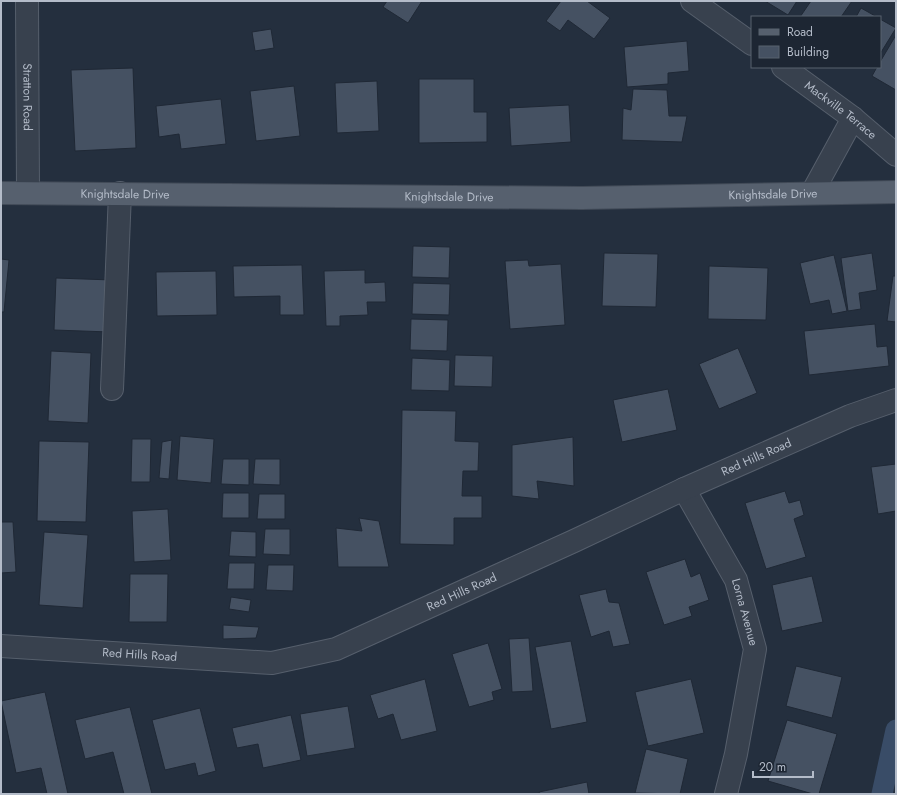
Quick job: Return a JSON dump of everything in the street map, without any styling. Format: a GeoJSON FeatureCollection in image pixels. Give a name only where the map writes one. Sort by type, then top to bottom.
{"type":"FeatureCollection","features":[{"type":"Feature","properties":{"kind":"main road","name":"Knightsdale Drive"},"geometry":{"type":"LineString","coordinates":[[1,193],[28,192],[582,198],[896,192]]}},
{"type":"Feature","properties":{"kind":"street","name":"Stratton Road"},"geometry":{"type":"LineString","coordinates":[[27,1],[28,192]]}},
{"type":"Feature","properties":{"kind":"street"},"geometry":{"type":"LineString","coordinates":[[692,1],[751,43]]}},
{"type":"Feature","properties":{"kind":"street","name":"Mackville Terrace"},"geometry":{"type":"LineString","coordinates":[[784,68],[853,118],[896,155]]}},
{"type":"Feature","properties":{"kind":"street"},"geometry":{"type":"LineString","coordinates":[[812,193],[853,118]]}},
{"type":"Feature","properties":{"kind":"street"},"geometry":{"type":"LineString","coordinates":[[112,389],[120,193]]}},
{"type":"Feature","properties":{"kind":"street","name":"Red Hills Road"},"geometry":{"type":"LineString","coordinates":[[1,646],[272,663],[336,649],[574,541],[684,489],[850,416],[896,400]]}},
{"type":"Feature","properties":{"kind":"street","name":"Lorna Avenue"},"geometry":{"type":"LineString","coordinates":[[684,489],[736,580],[755,649],[736,754],[726,794]]}},
{"type":"Feature","properties":{"kind":"building"},"geometry":{"type":"Polygon","coordinates":[[[387,1],[422,1],[408,23],[383,7],[387,1]]]}},
{"type":"Feature","properties":{"kind":"building"},"geometry":{"type":"Polygon","coordinates":[[[561,1],[587,1],[610,18],[594,39],[568,20],[560,31],[546,21],[561,1]]]}},
{"type":"Feature","properties":{"kind":"building"},"geometry":{"type":"Polygon","coordinates":[[[765,1],[797,1],[788,15],[765,1]]]}},
{"type":"Feature","properties":{"kind":"building"},"geometry":{"type":"Polygon","coordinates":[[[811,1],[852,1],[842,16],[801,16],[811,1]]]}},
{"type":"Feature","properties":{"kind":"building"},"geometry":{"type":"Polygon","coordinates":[[[861,8],[875,16],[857,16],[861,8]]]}},
{"type":"Feature","properties":{"kind":"building"},"geometry":{"type":"Polygon","coordinates":[[[881,20],[896,28],[881,52],[881,20]]]}},
{"type":"Feature","properties":{"kind":"building"},"geometry":{"type":"Polygon","coordinates":[[[271,29],[274,48],[255,51],[252,32],[271,29]]]}},
{"type":"Feature","properties":{"kind":"building"},"geometry":{"type":"Polygon","coordinates":[[[896,35],[896,90],[872,76],[876,68],[881,68],[881,60],[896,35]]]}},
{"type":"Feature","properties":{"kind":"building"},"geometry":{"type":"Polygon","coordinates":[[[687,41],[689,71],[668,73],[668,84],[627,87],[624,47],[687,41]]]}},
{"type":"Feature","properties":{"kind":"building"},"geometry":{"type":"Polygon","coordinates":[[[133,68],[136,148],[75,151],[71,70],[133,68]]]}},
{"type":"Feature","properties":{"kind":"building"},"geometry":{"type":"Polygon","coordinates":[[[419,79],[474,79],[474,112],[487,112],[487,142],[419,143],[419,79]]]}},
{"type":"Feature","properties":{"kind":"building"},"geometry":{"type":"Polygon","coordinates":[[[377,81],[379,131],[337,133],[335,83],[377,81]]]}},
{"type":"Feature","properties":{"kind":"building"},"geometry":{"type":"Polygon","coordinates":[[[294,86],[300,136],[256,141],[250,91],[294,86]]]}},
{"type":"Feature","properties":{"kind":"building"},"geometry":{"type":"Polygon","coordinates":[[[633,89],[667,90],[669,116],[687,116],[682,142],[622,140],[623,108],[631,110],[633,89]]]}},
{"type":"Feature","properties":{"kind":"building"},"geometry":{"type":"Polygon","coordinates":[[[221,99],[226,144],[181,149],[179,134],[159,137],[156,106],[221,99]]]}},
{"type":"Feature","properties":{"kind":"building"},"geometry":{"type":"Polygon","coordinates":[[[569,105],[571,142],[511,146],[509,108],[569,105]]]}},
{"type":"Feature","properties":{"kind":"building"},"geometry":{"type":"Polygon","coordinates":[[[413,246],[450,247],[449,278],[412,277],[413,246]]]}},
{"type":"Feature","properties":{"kind":"building"},"geometry":{"type":"Polygon","coordinates":[[[604,253],[658,254],[656,307],[602,306],[604,253]]]}},
{"type":"Feature","properties":{"kind":"building"},"geometry":{"type":"Polygon","coordinates":[[[872,253],[877,290],[859,293],[861,309],[848,311],[841,258],[872,253]]]}},
{"type":"Feature","properties":{"kind":"building"},"geometry":{"type":"Polygon","coordinates":[[[834,255],[847,311],[832,314],[829,300],[810,304],[800,263],[834,255]]]}},
{"type":"Feature","properties":{"kind":"building"},"geometry":{"type":"Polygon","coordinates":[[[1,259],[9,260],[4,312],[1,312],[1,259]]]}},
{"type":"Feature","properties":{"kind":"building"},"geometry":{"type":"Polygon","coordinates":[[[528,260],[529,266],[561,264],[565,325],[510,329],[505,261],[528,260]]]}},
{"type":"Feature","properties":{"kind":"building"},"geometry":{"type":"Polygon","coordinates":[[[302,265],[304,315],[280,315],[280,296],[234,297],[233,266],[302,265]]]}},
{"type":"Feature","properties":{"kind":"building"},"geometry":{"type":"Polygon","coordinates":[[[709,266],[768,268],[766,320],[708,319],[709,266]]]}},
{"type":"Feature","properties":{"kind":"building"},"geometry":{"type":"Polygon","coordinates":[[[365,270],[365,283],[385,282],[386,302],[367,302],[368,315],[340,316],[340,326],[326,326],[324,271],[365,270]]]}},
{"type":"Feature","properties":{"kind":"building"},"geometry":{"type":"Polygon","coordinates":[[[216,271],[217,315],[157,316],[156,272],[216,271]]]}},
{"type":"Feature","properties":{"kind":"building"},"geometry":{"type":"Polygon","coordinates":[[[893,276],[896,276],[896,322],[887,321],[893,276]]]}},
{"type":"Feature","properties":{"kind":"building"},"geometry":{"type":"Polygon","coordinates":[[[56,278],[112,280],[110,332],[54,330],[56,278]]]}},
{"type":"Feature","properties":{"kind":"building"},"geometry":{"type":"Polygon","coordinates":[[[413,283],[450,284],[449,315],[412,314],[413,283]]]}},
{"type":"Feature","properties":{"kind":"building"},"geometry":{"type":"Polygon","coordinates":[[[411,319],[448,320],[447,351],[410,350],[411,319]]]}},
{"type":"Feature","properties":{"kind":"building"},"geometry":{"type":"Polygon","coordinates":[[[875,324],[877,347],[887,346],[889,366],[809,375],[804,331],[875,324]]]}},
{"type":"Feature","properties":{"kind":"building"},"geometry":{"type":"Polygon","coordinates":[[[738,348],[757,393],[719,409],[699,364],[738,348]]]}},
{"type":"Feature","properties":{"kind":"building"},"geometry":{"type":"Polygon","coordinates":[[[51,351],[91,353],[88,423],[48,421],[51,351]]]}},
{"type":"Feature","properties":{"kind":"building"},"geometry":{"type":"Polygon","coordinates":[[[455,355],[493,356],[492,387],[454,386],[455,355]]]}},
{"type":"Feature","properties":{"kind":"building"},"geometry":{"type":"Polygon","coordinates":[[[412,358],[450,360],[449,391],[411,390],[412,358]]]}},
{"type":"Feature","properties":{"kind":"building"},"geometry":{"type":"Polygon","coordinates":[[[668,389],[677,430],[622,442],[613,400],[668,389]]]}},
{"type":"Feature","properties":{"kind":"building"},"geometry":{"type":"Polygon","coordinates":[[[402,410],[456,411],[455,441],[479,442],[478,471],[463,471],[462,496],[482,496],[482,518],[454,518],[454,545],[400,544],[402,410]]]}},
{"type":"Feature","properties":{"kind":"building"},"geometry":{"type":"Polygon","coordinates":[[[180,436],[214,439],[211,483],[177,480],[180,436]]]}},
{"type":"Feature","properties":{"kind":"building"},"geometry":{"type":"Polygon","coordinates":[[[573,437],[574,486],[537,481],[539,499],[512,496],[512,445],[573,437]]]}},
{"type":"Feature","properties":{"kind":"building"},"geometry":{"type":"Polygon","coordinates":[[[132,439],[151,439],[150,482],[131,482],[132,439]]]}},
{"type":"Feature","properties":{"kind":"building"},"geometry":{"type":"Polygon","coordinates":[[[172,440],[169,479],[159,478],[162,442],[172,440]]]}},
{"type":"Feature","properties":{"kind":"building"},"geometry":{"type":"Polygon","coordinates":[[[39,441],[89,442],[86,522],[37,521],[39,441]]]}},
{"type":"Feature","properties":{"kind":"building"},"geometry":{"type":"Polygon","coordinates":[[[223,459],[249,459],[249,485],[221,484],[223,459]]]}},
{"type":"Feature","properties":{"kind":"building"},"geometry":{"type":"Polygon","coordinates":[[[255,459],[280,459],[280,485],[253,484],[255,459]]]}},
{"type":"Feature","properties":{"kind":"building"},"geometry":{"type":"Polygon","coordinates":[[[896,464],[896,511],[878,514],[871,467],[896,464]]]}},
{"type":"Feature","properties":{"kind":"building"},"geometry":{"type":"Polygon","coordinates":[[[785,491],[789,503],[800,500],[804,515],[794,519],[806,557],[766,569],[745,503],[785,491]]]}},
{"type":"Feature","properties":{"kind":"building"},"geometry":{"type":"Polygon","coordinates":[[[223,493],[249,493],[249,518],[222,518],[223,493]]]}},
{"type":"Feature","properties":{"kind":"building"},"geometry":{"type":"Polygon","coordinates":[[[259,494],[285,494],[285,519],[257,519],[259,494]]]}},
{"type":"Feature","properties":{"kind":"building"},"geometry":{"type":"Polygon","coordinates":[[[168,509],[171,560],[134,562],[132,511],[168,509]]]}},
{"type":"Feature","properties":{"kind":"building"},"geometry":{"type":"Polygon","coordinates":[[[359,518],[379,521],[389,567],[338,567],[336,528],[362,531],[359,518]]]}},
{"type":"Feature","properties":{"kind":"building"},"geometry":{"type":"Polygon","coordinates":[[[1,522],[13,522],[16,572],[1,573],[1,522]]]}},
{"type":"Feature","properties":{"kind":"building"},"geometry":{"type":"Polygon","coordinates":[[[265,529],[290,529],[290,555],[263,554],[265,529]]]}},
{"type":"Feature","properties":{"kind":"building"},"geometry":{"type":"Polygon","coordinates":[[[231,531],[256,532],[256,557],[229,556],[231,531]]]}},
{"type":"Feature","properties":{"kind":"building"},"geometry":{"type":"Polygon","coordinates":[[[44,532],[88,535],[83,608],[39,605],[44,532]]]}},
{"type":"Feature","properties":{"kind":"building"},"geometry":{"type":"Polygon","coordinates":[[[685,559],[691,577],[700,573],[709,600],[689,607],[692,616],[664,625],[646,572],[685,559]]]}},
{"type":"Feature","properties":{"kind":"building"},"geometry":{"type":"Polygon","coordinates":[[[229,563],[255,563],[254,589],[227,589],[229,563]]]}},
{"type":"Feature","properties":{"kind":"building"},"geometry":{"type":"Polygon","coordinates":[[[268,565],[294,565],[293,591],[266,590],[268,565]]]}},
{"type":"Feature","properties":{"kind":"building"},"geometry":{"type":"Polygon","coordinates":[[[130,574],[168,574],[167,622],[129,622],[130,574]]]}},
{"type":"Feature","properties":{"kind":"building"},"geometry":{"type":"Polygon","coordinates":[[[812,576],[823,622],[782,631],[772,585],[812,576]]]}},
{"type":"Feature","properties":{"kind":"building"},"geometry":{"type":"Polygon","coordinates":[[[606,589],[609,602],[619,603],[630,644],[613,647],[609,631],[591,637],[579,595],[606,589]]]}},
{"type":"Feature","properties":{"kind":"building"},"geometry":{"type":"Polygon","coordinates":[[[231,597],[251,600],[249,612],[229,609],[231,597]]]}},
{"type":"Feature","properties":{"kind":"building"},"geometry":{"type":"Polygon","coordinates":[[[223,625],[259,627],[256,638],[223,639],[223,625]]]}},
{"type":"Feature","properties":{"kind":"building"},"geometry":{"type":"Polygon","coordinates":[[[529,638],[533,691],[512,692],[509,639],[529,638]]]}},
{"type":"Feature","properties":{"kind":"building"},"geometry":{"type":"Polygon","coordinates":[[[571,641],[587,722],[551,729],[535,647],[571,641]]]}},
{"type":"Feature","properties":{"kind":"building"},"geometry":{"type":"Polygon","coordinates":[[[488,643],[502,689],[492,692],[494,700],[469,707],[452,654],[488,643]]]}},
{"type":"Feature","properties":{"kind":"building"},"geometry":{"type":"Polygon","coordinates":[[[796,666],[842,677],[832,718],[786,706],[796,666]]]}},
{"type":"Feature","properties":{"kind":"building"},"geometry":{"type":"Polygon","coordinates":[[[425,679],[437,731],[401,740],[393,714],[378,719],[370,695],[425,679]]]}},
{"type":"Feature","properties":{"kind":"building"},"geometry":{"type":"Polygon","coordinates":[[[691,679],[704,733],[648,746],[635,692],[691,679]]]}},
{"type":"Feature","properties":{"kind":"building"},"geometry":{"type":"Polygon","coordinates":[[[45,692],[68,794],[47,794],[41,768],[16,773],[1,701],[45,692]]]}},
{"type":"Feature","properties":{"kind":"building"},"geometry":{"type":"Polygon","coordinates":[[[348,706],[355,748],[307,756],[300,714],[348,706]]]}},
{"type":"Feature","properties":{"kind":"building"},"geometry":{"type":"Polygon","coordinates":[[[130,707],[152,794],[124,794],[113,752],[85,759],[75,720],[130,707]]]}},
{"type":"Feature","properties":{"kind":"building"},"geometry":{"type":"Polygon","coordinates":[[[200,708],[216,771],[198,776],[195,763],[165,770],[152,720],[200,708]]]}},
{"type":"Feature","properties":{"kind":"building"},"geometry":{"type":"Polygon","coordinates":[[[291,715],[301,760],[263,768],[258,744],[237,748],[232,728],[291,715]]]}},
{"type":"Feature","properties":{"kind":"building"},"geometry":{"type":"Polygon","coordinates":[[[787,720],[837,734],[819,794],[813,794],[768,781],[787,720]]]}},
{"type":"Feature","properties":{"kind":"building"},"geometry":{"type":"Polygon","coordinates":[[[646,749],[688,759],[680,794],[635,793],[646,749]]]}},
{"type":"Feature","properties":{"kind":"building"},"geometry":{"type":"Polygon","coordinates":[[[587,782],[589,794],[540,794],[539,792],[587,782]]]}},
{"type":"Feature","properties":{"kind":"waterway"},"geometry":{"type":"LineString","coordinates":[[882,794],[896,730]]}}]}
